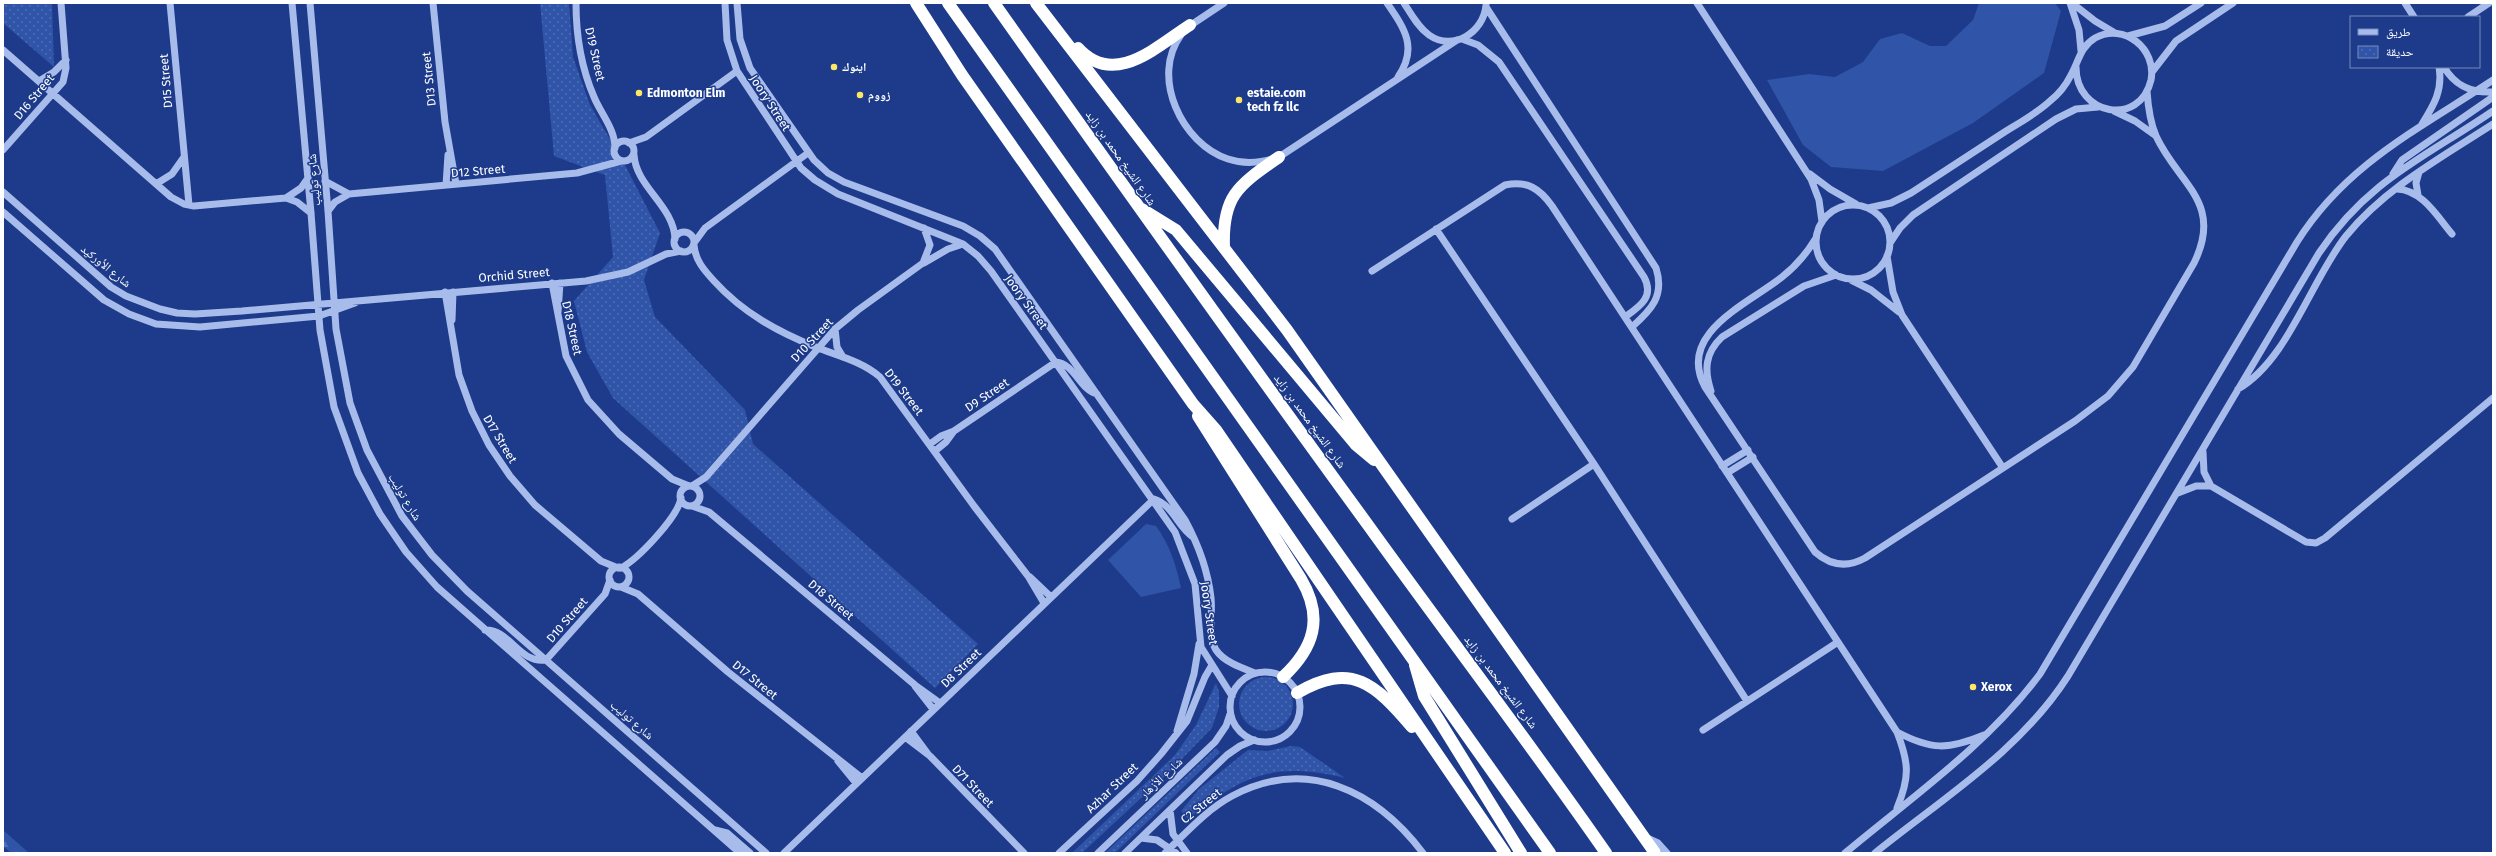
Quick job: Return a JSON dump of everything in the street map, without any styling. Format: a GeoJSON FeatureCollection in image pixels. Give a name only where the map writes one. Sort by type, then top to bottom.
{"type":"FeatureCollection","features":[{"type":"Feature","properties":{"kind":"highway"},"geometry":{"type":"LineString","coordinates":[[916,3],[962,75],[1193,404],[1216,430],[1505,853]]}},
{"type":"Feature","properties":{"kind":"highway"},"geometry":{"type":"LineString","coordinates":[[948,3],[1550,853]]}},
{"type":"Feature","properties":{"kind":"highway","name":"شارع الشيخ محمد بن زايد"},"geometry":{"type":"LineString","coordinates":[[994,3],[1421,599],[1539,755],[1606,853]]}},
{"type":"Feature","properties":{"kind":"highway"},"geometry":{"type":"LineString","coordinates":[[1037,3],[1085,56],[1107,65],[1130,62],[1190,25]]}},
{"type":"Feature","properties":{"kind":"highway"},"geometry":{"type":"LineString","coordinates":[[1037,3],[1287,330],[1655,853]]}},
{"type":"Feature","properties":{"kind":"highway"},"geometry":{"type":"LineString","coordinates":[[1224,247],[1224,218],[1229,202],[1249,178],[1279,157]]}},
{"type":"Feature","properties":{"kind":"highway"},"geometry":{"type":"LineString","coordinates":[[1140,208],[1176,230],[1356,445],[1383,466]]}},
{"type":"Feature","properties":{"kind":"highway"},"geometry":{"type":"LineString","coordinates":[[1193,404],[1209,436],[1301,579],[1310,596],[1313,626],[1309,645],[1299,662],[1283,677]]}},
{"type":"Feature","properties":{"kind":"highway"},"geometry":{"type":"LineString","coordinates":[[1414,660],[1418,681],[1424,696],[1521,853]]}},
{"type":"Feature","properties":{"kind":"highway"},"geometry":{"type":"LineString","coordinates":[[1297,693],[1316,682],[1328,679],[1341,678],[1366,684],[1386,698],[1454,777]]}},
{"type":"Feature","properties":{"kind":"street","name":"D16 Street"},"geometry":{"type":"LineString","coordinates":[[3,150],[63,82],[66,60],[61,3]]}},
{"type":"Feature","properties":{"kind":"street","name":"D15 Street"},"geometry":{"type":"LineString","coordinates":[[170,3],[189,205]]}},
{"type":"Feature","properties":{"kind":"street","name":"شارع توليب"},"geometry":{"type":"LineString","coordinates":[[292,3],[312,213],[323,357],[334,407],[349,451],[368,494],[393,533],[421,570],[485,630],[740,853]]}},
{"type":"Feature","properties":{"kind":"street","name":"شارع توليب"},"geometry":{"type":"LineString","coordinates":[[310,3],[339,354],[350,402],[367,450],[389,494],[417,536],[449,574],[766,853]]}},
{"type":"Feature","properties":{"kind":"street","name":"D13 Street"},"geometry":{"type":"LineString","coordinates":[[433,3],[449,153],[456,184]]}},
{"type":"Feature","properties":{"kind":"street","name":"D19 Street"},"geometry":{"type":"LineString","coordinates":[[576,3],[577,33],[583,66],[594,97],[612,130],[615,149]]}},
{"type":"Feature","properties":{"kind":"street","name":"Joory Street"},"geometry":{"type":"LineString","coordinates":[[724,3],[727,40],[737,72],[796,161],[808,174],[830,190],[963,244],[985,263],[1154,499],[1181,544],[1195,584],[1199,609],[1199,640],[1204,654],[1223,680],[1232,696]]}},
{"type":"Feature","properties":{"kind":"street","name":"Joory Street"},"geometry":{"type":"LineString","coordinates":[[737,3],[740,39],[750,68],[808,153],[828,173],[844,182],[963,226],[988,242],[1001,257],[1180,511],[1194,538],[1206,569],[1212,608],[1212,638],[1218,652],[1232,663],[1255,673]]}},
{"type":"Feature","properties":{"kind":"street"},"geometry":{"type":"LineString","coordinates":[[1224,3],[1190,25],[1176,41],[1168,61],[1167,72],[1170,93],[1182,118],[1201,142],[1227,159],[1253,163],[1279,157],[1474,31],[1480,24],[1486,5]]}},
{"type":"Feature","properties":{"kind":"street"},"geometry":{"type":"LineString","coordinates":[[1387,3],[1404,29],[1409,49],[1407,63],[1396,81]]}},
{"type":"Feature","properties":{"kind":"street"},"geometry":{"type":"LineString","coordinates":[[1404,3],[1423,31],[1430,36],[1448,41],[1459,40],[1486,49],[1498,62],[1644,277],[1648,291],[1645,300],[1625,317]]}},
{"type":"Feature","properties":{"kind":"street"},"geometry":{"type":"LineString","coordinates":[[1697,3],[1806,169],[1819,200],[1822,222]]}},
{"type":"Feature","properties":{"kind":"street"},"geometry":{"type":"LineString","coordinates":[[2071,3],[2095,22],[2115,33],[2128,36],[2165,26],[2201,3]]}},
{"type":"Feature","properties":{"kind":"street"},"geometry":{"type":"LineString","coordinates":[[1868,208],[1891,203],[1911,193],[2043,107],[2065,85],[2076,67],[2081,51],[2079,30],[2071,3]]}},
{"type":"Feature","properties":{"kind":"street"},"geometry":{"type":"LineString","coordinates":[[1858,205],[1841,207],[1827,215],[1822,222],[1816,238],[1792,268],[1714,327],[1706,337],[1700,349],[1698,366],[1703,383],[1815,552],[1830,562],[1839,564],[1852,564],[1865,558],[2087,412],[2117,387],[2133,367],[2198,255],[2204,227],[2199,204],[2156,136],[2150,114],[2147,91],[2152,72],[2176,41],[2233,3]]}},
{"type":"Feature","properties":{"kind":"street"},"geometry":{"type":"LineString","coordinates":[[2405,3],[2413,16]]}},
{"type":"Feature","properties":{"kind":"street"},"geometry":{"type":"LineString","coordinates":[[2469,16],[2488,3]]}},
{"type":"Feature","properties":{"kind":"street"},"geometry":{"type":"LineString","coordinates":[[1486,5],[1656,268],[1660,284],[1657,300],[1647,314],[1632,327]]}},
{"type":"Feature","properties":{"kind":"street"},"geometry":{"type":"LineString","coordinates":[[2081,51],[2096,38],[2115,33]]}},
{"type":"Feature","properties":{"kind":"street"},"geometry":{"type":"LineString","coordinates":[[2128,36],[2145,51],[2152,72]]}},
{"type":"Feature","properties":{"kind":"street"},"geometry":{"type":"LineString","coordinates":[[3,50],[175,200],[189,205],[286,198],[297,202],[312,213]]}},
{"type":"Feature","properties":{"kind":"street"},"geometry":{"type":"LineString","coordinates":[[39,81],[54,72],[66,60]]}},
{"type":"Feature","properties":{"kind":"street"},"geometry":{"type":"LineString","coordinates":[[2076,67],[2076,77],[2083,95],[2098,107]]}},
{"type":"Feature","properties":{"kind":"street"},"geometry":{"type":"LineString","coordinates":[[2421,126],[2438,94],[2441,83],[2440,68]]}},
{"type":"Feature","properties":{"kind":"street"},"geometry":{"type":"LineString","coordinates":[[2445,68],[2454,81],[2465,88],[2476,91],[2493,92]]}},
{"type":"Feature","properties":{"kind":"street"},"geometry":{"type":"LineString","coordinates":[[622,161],[630,160],[646,137],[737,72]]}},
{"type":"Feature","properties":{"kind":"street"},"geometry":{"type":"LineString","coordinates":[[1844,853],[1987,734],[2020,699],[2048,661],[2306,227],[2329,198],[2355,173],[2421,126],[2493,80]]}},
{"type":"Feature","properties":{"kind":"street"},"geometry":{"type":"LineString","coordinates":[[2111,110],[2120,110],[2135,103],[2147,91]]}},
{"type":"Feature","properties":{"kind":"street"},"geometry":{"type":"LineString","coordinates":[[2392,175],[2402,160],[2493,97]]}},
{"type":"Feature","properties":{"kind":"street"},"geometry":{"type":"LineString","coordinates":[[2002,468],[1902,315],[1893,292],[1887,256],[1890,243],[1900,228],[1913,214],[2050,123],[2076,109],[2098,107],[2111,110],[2135,121],[2156,136]]}},
{"type":"Feature","properties":{"kind":"street"},"geometry":{"type":"LineString","coordinates":[[1875,853],[2010,746],[2040,715],[2068,676],[2329,238],[2360,202],[2392,175],[2493,111]]}},
{"type":"Feature","properties":{"kind":"street"},"geometry":{"type":"LineString","coordinates":[[2238,389],[2256,377],[2270,362],[2326,266],[2346,237],[2370,211],[2419,172],[2493,124]]}},
{"type":"Feature","properties":{"kind":"street","name":"D19 Street"},"geometry":{"type":"LineString","coordinates":[[612,130],[627,142]]}},
{"type":"Feature","properties":{"kind":"street"},"geometry":{"type":"LineString","coordinates":[[606,163],[621,142],[646,137]]}},
{"type":"Feature","properties":{"kind":"street"},"geometry":{"type":"LineString","coordinates":[[627,142],[634,154],[639,173],[671,221],[687,233],[694,244]]}},
{"type":"Feature","properties":{"kind":"street"},"geometry":{"type":"LineString","coordinates":[[615,149],[616,157],[639,173]]}},
{"type":"Feature","properties":{"kind":"street","name":"D13 Street"},"geometry":{"type":"LineString","coordinates":[[446,185],[449,153]]}},
{"type":"Feature","properties":{"kind":"street"},"geometry":{"type":"LineString","coordinates":[[671,221],[676,248],[682,252],[690,250],[705,228],[808,153]]}},
{"type":"Feature","properties":{"kind":"street"},"geometry":{"type":"LineString","coordinates":[[156,184],[172,174],[184,157]]}},
{"type":"Feature","properties":{"kind":"street","name":"D12 Street"},"geometry":{"type":"LineString","coordinates":[[328,211],[335,202],[350,194],[577,173],[606,163],[622,161]]}},
{"type":"Feature","properties":{"kind":"street"},"geometry":{"type":"LineString","coordinates":[[1806,169],[1830,190],[1858,205],[1868,208],[1884,223],[1890,243]]}},
{"type":"Feature","properties":{"kind":"street"},"geometry":{"type":"LineString","coordinates":[[2418,195],[2416,184],[2419,172]]}},
{"type":"Feature","properties":{"kind":"street"},"geometry":{"type":"LineString","coordinates":[[286,198],[297,192],[308,178]]}},
{"type":"Feature","properties":{"kind":"street"},"geometry":{"type":"LineString","coordinates":[[325,181],[350,194]]}},
{"type":"Feature","properties":{"kind":"street"},"geometry":{"type":"LineString","coordinates":[[1372,271],[1505,185],[1514,183],[1533,186],[1540,192],[1552,206],[1632,327],[1897,732],[1905,753],[1908,770],[1906,786],[1896,810]]}},
{"type":"Feature","properties":{"kind":"street"},"geometry":{"type":"LineString","coordinates":[[2397,189],[2408,190],[2418,195],[2452,234]]}},
{"type":"Feature","properties":{"kind":"street","name":"شارع الأوركيد"},"geometry":{"type":"LineString","coordinates":[[3,192],[111,287],[142,304],[160,309],[195,314],[334,301]]}},
{"type":"Feature","properties":{"kind":"street"},"geometry":{"type":"LineString","coordinates":[[3,212],[104,300],[142,320],[185,327],[319,316],[335,311]]}},
{"type":"Feature","properties":{"kind":"street"},"geometry":{"type":"LineString","coordinates":[[675,240],[678,234],[705,228]]}},
{"type":"Feature","properties":{"kind":"street"},"geometry":{"type":"LineString","coordinates":[[924,228],[930,245],[924,263]]}},
{"type":"Feature","properties":{"kind":"street"},"geometry":{"type":"LineString","coordinates":[[1436,229],[1594,464],[1747,701]]}},
{"type":"Feature","properties":{"kind":"street"},"geometry":{"type":"LineString","coordinates":[[1816,238],[1821,260],[1836,275],[1871,290],[1902,315]]}},
{"type":"Feature","properties":{"kind":"street","name":"Orchid Street"},"geometry":{"type":"LineString","coordinates":[[666,254],[675,240]]}},
{"type":"Feature","properties":{"kind":"street","name":"D19 Street"},"geometry":{"type":"LineString","coordinates":[[694,244],[698,262]]}},
{"type":"Feature","properties":{"kind":"street","name":"D10 Street"},"geometry":{"type":"LineString","coordinates":[[690,486],[706,477],[835,329],[858,310],[924,263],[948,249],[963,244]]}},
{"type":"Feature","properties":{"kind":"street","name":"D19 Street"},"geometry":{"type":"LineString","coordinates":[[682,252],[698,262],[720,288],[746,311],[774,329],[868,368],[880,377],[1028,576],[1044,604]]}},
{"type":"Feature","properties":{"kind":"street","name":"Orchid Street"},"geometry":{"type":"LineString","coordinates":[[334,301],[359,301],[560,282],[586,281],[619,275],[638,268],[666,254],[682,252]]}},
{"type":"Feature","properties":{"kind":"street"},"geometry":{"type":"LineString","coordinates":[[1848,279],[1867,276],[1875,272],[1887,256]]}},
{"type":"Feature","properties":{"kind":"street"},"geometry":{"type":"LineString","coordinates":[[1712,395],[1706,375],[1706,364],[1712,348],[1719,340],[1804,286],[1836,275]]}},
{"type":"Feature","properties":{"kind":"street"},"geometry":{"type":"LineString","coordinates":[[558,312],[560,282]]}},
{"type":"Feature","properties":{"kind":"street","name":"D18 Street"},"geometry":{"type":"LineString","coordinates":[[552,283],[558,312],[561,340],[566,356],[588,400],[609,425],[672,479],[690,486]]}},
{"type":"Feature","properties":{"kind":"street","name":"D17 Street"},"geometry":{"type":"LineString","coordinates":[[449,292],[455,357],[465,394],[492,450],[510,476],[535,505],[601,561],[619,568]]}},
{"type":"Feature","properties":{"kind":"street","name":"Orchid Street"},"geometry":{"type":"LineString","coordinates":[[335,311],[359,301]]}},
{"type":"Feature","properties":{"kind":"street"},"geometry":{"type":"LineString","coordinates":[[835,329],[837,347],[843,358]]}},
{"type":"Feature","properties":{"kind":"street"},"geometry":{"type":"LineString","coordinates":[[1056,362],[1068,366],[1085,388],[1097,394]]}},
{"type":"Feature","properties":{"kind":"street","name":"D9 Street"},"geometry":{"type":"LineString","coordinates":[[935,451],[946,442],[954,431],[1056,362]]}},
{"type":"Feature","properties":{"kind":"street"},"geometry":{"type":"LineString","coordinates":[[2203,449],[2204,472],[2211,486],[2306,542],[2316,542],[2325,538],[2493,398]]}},
{"type":"Feature","properties":{"kind":"street"},"geometry":{"type":"LineString","coordinates":[[930,444],[941,436],[954,431]]}},
{"type":"Feature","properties":{"kind":"street"},"geometry":{"type":"LineString","coordinates":[[1722,466],[1748,450]]}},
{"type":"Feature","properties":{"kind":"street"},"geometry":{"type":"LineString","coordinates":[[1727,473],[1752,457]]}},
{"type":"Feature","properties":{"kind":"street"},"geometry":{"type":"LineString","coordinates":[[1512,519],[1594,464]]}},
{"type":"Feature","properties":{"kind":"street","name":"D10 Street"},"geometry":{"type":"LineString","coordinates":[[700,495],[706,477]]}},
{"type":"Feature","properties":{"kind":"street","name":"D18 Street"},"geometry":{"type":"LineString","coordinates":[[672,479],[681,497]]}},
{"type":"Feature","properties":{"kind":"street"},"geometry":{"type":"LineString","coordinates":[[636,558],[627,584],[620,587],[613,585],[610,578],[613,570],[636,558],[676,512],[684,488],[690,486],[700,495],[698,502],[676,512]]}},
{"type":"Feature","properties":{"kind":"street"},"geometry":{"type":"LineString","coordinates":[[2176,494],[2189,487],[2211,486]]}},
{"type":"Feature","properties":{"kind":"street","name":"D18 Street"},"geometry":{"type":"LineString","coordinates":[[700,495],[709,512]]}},
{"type":"Feature","properties":{"kind":"street"},"geometry":{"type":"LineString","coordinates":[[681,497],[684,503],[691,506]]}},
{"type":"Feature","properties":{"kind":"street"},"geometry":{"type":"LineString","coordinates":[[1154,499],[1166,505],[1184,529],[1194,538]]}},
{"type":"Feature","properties":{"kind":"street","name":"D8 Street"},"geometry":{"type":"LineString","coordinates":[[784,853],[1154,499]]}},
{"type":"Feature","properties":{"kind":"street","name":"D18 Street"},"geometry":{"type":"LineString","coordinates":[[691,506],[709,512],[915,686],[940,703]]}},
{"type":"Feature","properties":{"kind":"street","name":"D17 Street"},"geometry":{"type":"LineString","coordinates":[[601,561],[610,578]]}},
{"type":"Feature","properties":{"kind":"street"},"geometry":{"type":"LineString","coordinates":[[619,568],[629,577]]}},
{"type":"Feature","properties":{"kind":"street","name":"D19 Street"},"geometry":{"type":"LineString","coordinates":[[1028,576],[1051,597]]}},
{"type":"Feature","properties":{"kind":"street","name":"D17 Street"},"geometry":{"type":"LineString","coordinates":[[629,577],[638,594]]}},
{"type":"Feature","properties":{"kind":"street","name":"D10 Street"},"geometry":{"type":"LineString","coordinates":[[605,594],[610,578]]}},
{"type":"Feature","properties":{"kind":"street","name":"D10 Street"},"geometry":{"type":"LineString","coordinates":[[546,660],[605,594],[620,587]]}},
{"type":"Feature","properties":{"kind":"street","name":"D17 Street"},"geometry":{"type":"LineString","coordinates":[[620,587],[638,594],[728,672],[837,760],[862,778]]}},
{"type":"Feature","properties":{"kind":"street"},"geometry":{"type":"LineString","coordinates":[[1199,609],[1212,608]]}},
{"type":"Feature","properties":{"kind":"street"},"geometry":{"type":"LineString","coordinates":[[485,630],[498,633],[527,657],[536,661],[546,660]]}},
{"type":"Feature","properties":{"kind":"street","name":"Azhar Street"},"geometry":{"type":"LineString","coordinates":[[1175,735],[1194,674],[1199,640]]}},
{"type":"Feature","properties":{"kind":"street"},"geometry":{"type":"LineString","coordinates":[[1703,730],[1838,642]]}},
{"type":"Feature","properties":{"kind":"street","name":"Azhar Street"},"geometry":{"type":"LineString","coordinates":[[1059,853],[1141,776],[1175,735],[1192,714],[1205,677],[1212,666]]}},
{"type":"Feature","properties":{"kind":"street"},"geometry":{"type":"LineString","coordinates":[[1230,714],[1239,730],[1254,740],[1267,742],[1279,739],[1292,729],[1300,709],[1297,693],[1283,677],[1269,672],[1255,673]]}},
{"type":"Feature","properties":{"kind":"street","name":"شارع الأزهار"},"geometry":{"type":"LineString","coordinates":[[1098,853],[1215,742],[1226,726],[1230,714],[1232,696],[1240,682],[1255,673]]}},
{"type":"Feature","properties":{"kind":"street"},"geometry":{"type":"LineString","coordinates":[[915,686],[933,709]]}},
{"type":"Feature","properties":{"kind":"street"},"geometry":{"type":"LineString","coordinates":[[911,731],[930,756]]}},
{"type":"Feature","properties":{"kind":"street"},"geometry":{"type":"LineString","coordinates":[[1897,732],[1923,744],[1938,747],[1961,744],[1987,734]]}},
{"type":"Feature","properties":{"kind":"street","name":"D71 Street"},"geometry":{"type":"LineString","coordinates":[[905,736],[930,756],[1023,853]]}},
{"type":"Feature","properties":{"kind":"street"},"geometry":{"type":"LineString","coordinates":[[1125,853],[1227,755],[1240,746],[1254,740]]}},
{"type":"Feature","properties":{"kind":"street"},"geometry":{"type":"LineString","coordinates":[[837,760],[856,784]]}},
{"type":"Feature","properties":{"kind":"street","name":"C2 Street"},"geometry":{"type":"LineString","coordinates":[[1170,851],[1177,841],[1202,817],[1232,796],[1266,783],[1303,780],[1339,786],[1373,802],[1401,826],[1423,853]]}},
{"type":"Feature","properties":{"kind":"street"},"geometry":{"type":"LineString","coordinates":[[1170,810],[1171,826],[1177,841],[1187,853]]}},
{"type":"Feature","properties":{"kind":"street"},"geometry":{"type":"LineString","coordinates":[[714,830],[727,833],[750,853]]}},
{"type":"Feature","properties":{"kind":"street"},"geometry":{"type":"LineString","coordinates":[[1643,836],[1658,843],[1667,853]]}},
{"type":"Feature","properties":{"kind":"street"},"geometry":{"type":"LineString","coordinates":[[1141,838],[1157,840],[1170,851]]}},
{"type":"Feature","properties":{"kind":"green space"},"geometry":{"type":"Polygon","coordinates":[[[3,3],[52,3],[54,67],[3,23],[3,3]]]}},
{"type":"Feature","properties":{"kind":"green space"},"geometry":{"type":"Polygon","coordinates":[[[540,3],[569,3],[573,57],[590,105],[626,167],[660,233],[644,280],[655,317],[745,410],[753,444],[978,644],[935,688],[613,398],[587,352],[574,301],[613,257],[605,175],[554,156],[540,3]]]}},
{"type":"Feature","properties":{"kind":"green space"},"geometry":{"type":"Polygon","coordinates":[[[1979,3],[2055,3],[2061,11],[2044,73],[1973,123],[1883,171],[1831,167],[1803,145],[1767,80],[1809,74],[1835,77],[1863,62],[1880,39],[1902,33],[1930,46],[1946,46],[1973,20],[1979,3]]]}},
{"type":"Feature","properties":{"kind":"green space"},"geometry":{"type":"Polygon","coordinates":[[[1146,524],[1156,526],[1165,540],[1175,563],[1181,588],[1141,597],[1108,560],[1146,524]]]}},
{"type":"Feature","properties":{"kind":"green space"},"geometry":{"type":"Polygon","coordinates":[[[1266,677],[1276,679],[1285,685],[1291,694],[1293,704],[1291,714],[1285,723],[1276,729],[1266,731],[1256,729],[1247,723],[1241,714],[1239,704],[1241,694],[1247,685],[1256,679],[1266,677]]]}},
{"type":"Feature","properties":{"kind":"green space"},"geometry":{"type":"Polygon","coordinates":[[[1216,683],[1219,692],[1219,707],[1212,728],[1168,773],[1082,853],[1072,853],[1175,755],[1196,725],[1216,683]]]}},
{"type":"Feature","properties":{"kind":"green space"},"geometry":{"type":"Polygon","coordinates":[[[1291,746],[1300,747],[1345,778],[1299,771],[1279,772],[1260,776],[1243,782],[1207,804],[1188,819],[1181,811],[1199,789],[1248,750],[1268,751],[1291,746]]]}},
{"type":"Feature","properties":{"kind":"green space"},"geometry":{"type":"Polygon","coordinates":[[[1216,748],[1220,752],[1115,853],[1105,853],[1216,748]]]}},
{"type":"Feature","properties":{"kind":"green space"},"geometry":{"type":"Polygon","coordinates":[[[3,830],[29,853],[11,853],[3,846],[3,830]]]}},
{"type":"Feature","properties":{"kind":"place","name":"اينوك"},"geometry":{"type":"Point","coordinates":[834,67]}},
{"type":"Feature","properties":{"kind":"place","name":"Edmonton Elm"},"geometry":{"type":"Point","coordinates":[639,93]}},
{"type":"Feature","properties":{"kind":"place","name":"زووم"},"geometry":{"type":"Point","coordinates":[860,95]}},
{"type":"Feature","properties":{"kind":"place","name":"estaie.com tech fz llc"},"geometry":{"type":"Point","coordinates":[1239,100]}},
{"type":"Feature","properties":{"kind":"place","name":"Xerox"},"geometry":{"type":"Point","coordinates":[1973,687]}}]}
